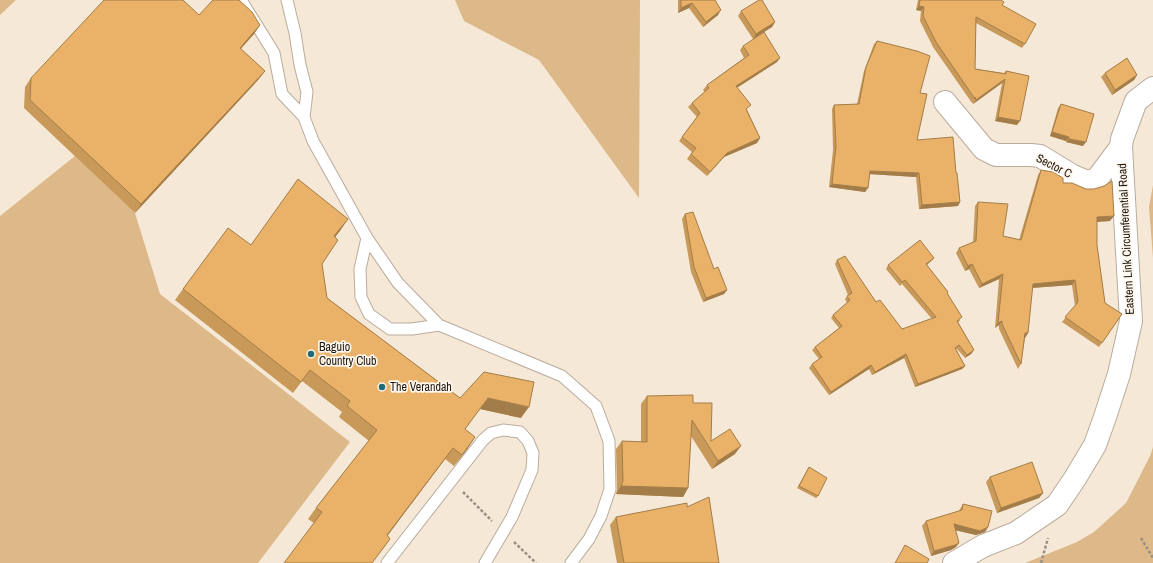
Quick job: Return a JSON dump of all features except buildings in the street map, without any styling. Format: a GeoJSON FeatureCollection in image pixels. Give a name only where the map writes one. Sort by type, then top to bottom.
{"type":"FeatureCollection","features":[{"type":"Feature","properties":{"kind":"main road","name":"Eastern Link Circumferential Road"},"geometry":{"type":"LineString","coordinates":[[954,563],[983,546],[1016,534],[1057,505],[1095,445],[1119,374],[1131,321],[1121,147],[1122,139],[1136,101],[1153,88]]}},
{"type":"Feature","properties":{"kind":"main road","name":"Sector C"},"geometry":{"type":"LineString","coordinates":[[945,102],[984,149],[996,155],[1040,156],[1071,175],[1087,182],[1097,179],[1121,147]]}},
{"type":"Feature","properties":{"kind":"lane"},"geometry":{"type":"LineString","coordinates":[[242,0],[274,53],[282,94],[304,116],[313,140],[367,238],[398,283],[439,325],[562,376],[596,406],[609,441],[610,489],[601,516],[589,539],[571,563]]}},
{"type":"Feature","properties":{"kind":"lane"},"geometry":{"type":"LineString","coordinates":[[286,0],[295,33],[300,65],[307,92],[304,116]]}},
{"type":"Feature","properties":{"kind":"lane"},"geometry":{"type":"LineString","coordinates":[[367,238],[360,269],[361,296],[369,314],[390,329],[412,329],[439,325]]}},
{"type":"Feature","properties":{"kind":"lane"},"geometry":{"type":"LineString","coordinates":[[387,563],[483,440],[491,433],[503,430],[520,432],[528,442],[533,453],[532,470],[512,517],[485,563]]}},
{"type":"Feature","properties":{"kind":"path"},"geometry":{"type":"LineString","coordinates":[[1142,538],[1153,558]]}},
{"type":"Feature","properties":{"kind":"shaded area"},"geometry":{"type":"Polygon","coordinates":[[[0,0],[16,0],[0,15],[0,0]]]}},
{"type":"Feature","properties":{"kind":"shaded area"},"geometry":{"type":"Polygon","coordinates":[[[455,0],[640,0],[639,198],[539,60],[464,21],[455,0]]]}},
{"type":"Feature","properties":{"kind":"shaded area"},"geometry":{"type":"Polygon","coordinates":[[[75,156],[135,213],[160,294],[350,442],[258,563],[0,563],[0,216],[75,156]]]}},
{"type":"Feature","properties":{"kind":"shaded area"},"geometry":{"type":"Polygon","coordinates":[[[1153,185],[1153,258],[1149,207],[1153,185]]]}},
{"type":"Feature","properties":{"kind":"shaded area"},"geometry":{"type":"Polygon","coordinates":[[[1153,447],[1153,563],[1025,563],[1077,542],[1094,532],[1126,503],[1150,456],[1153,447]]]}},
{"type":"Feature","properties":{"kind":"place","name":"Baguio Country Club"},"geometry":{"type":"Point","coordinates":[311,354]}},
{"type":"Feature","properties":{"kind":"place","name":"The Verandah"},"geometry":{"type":"Point","coordinates":[382,387]}}]}
